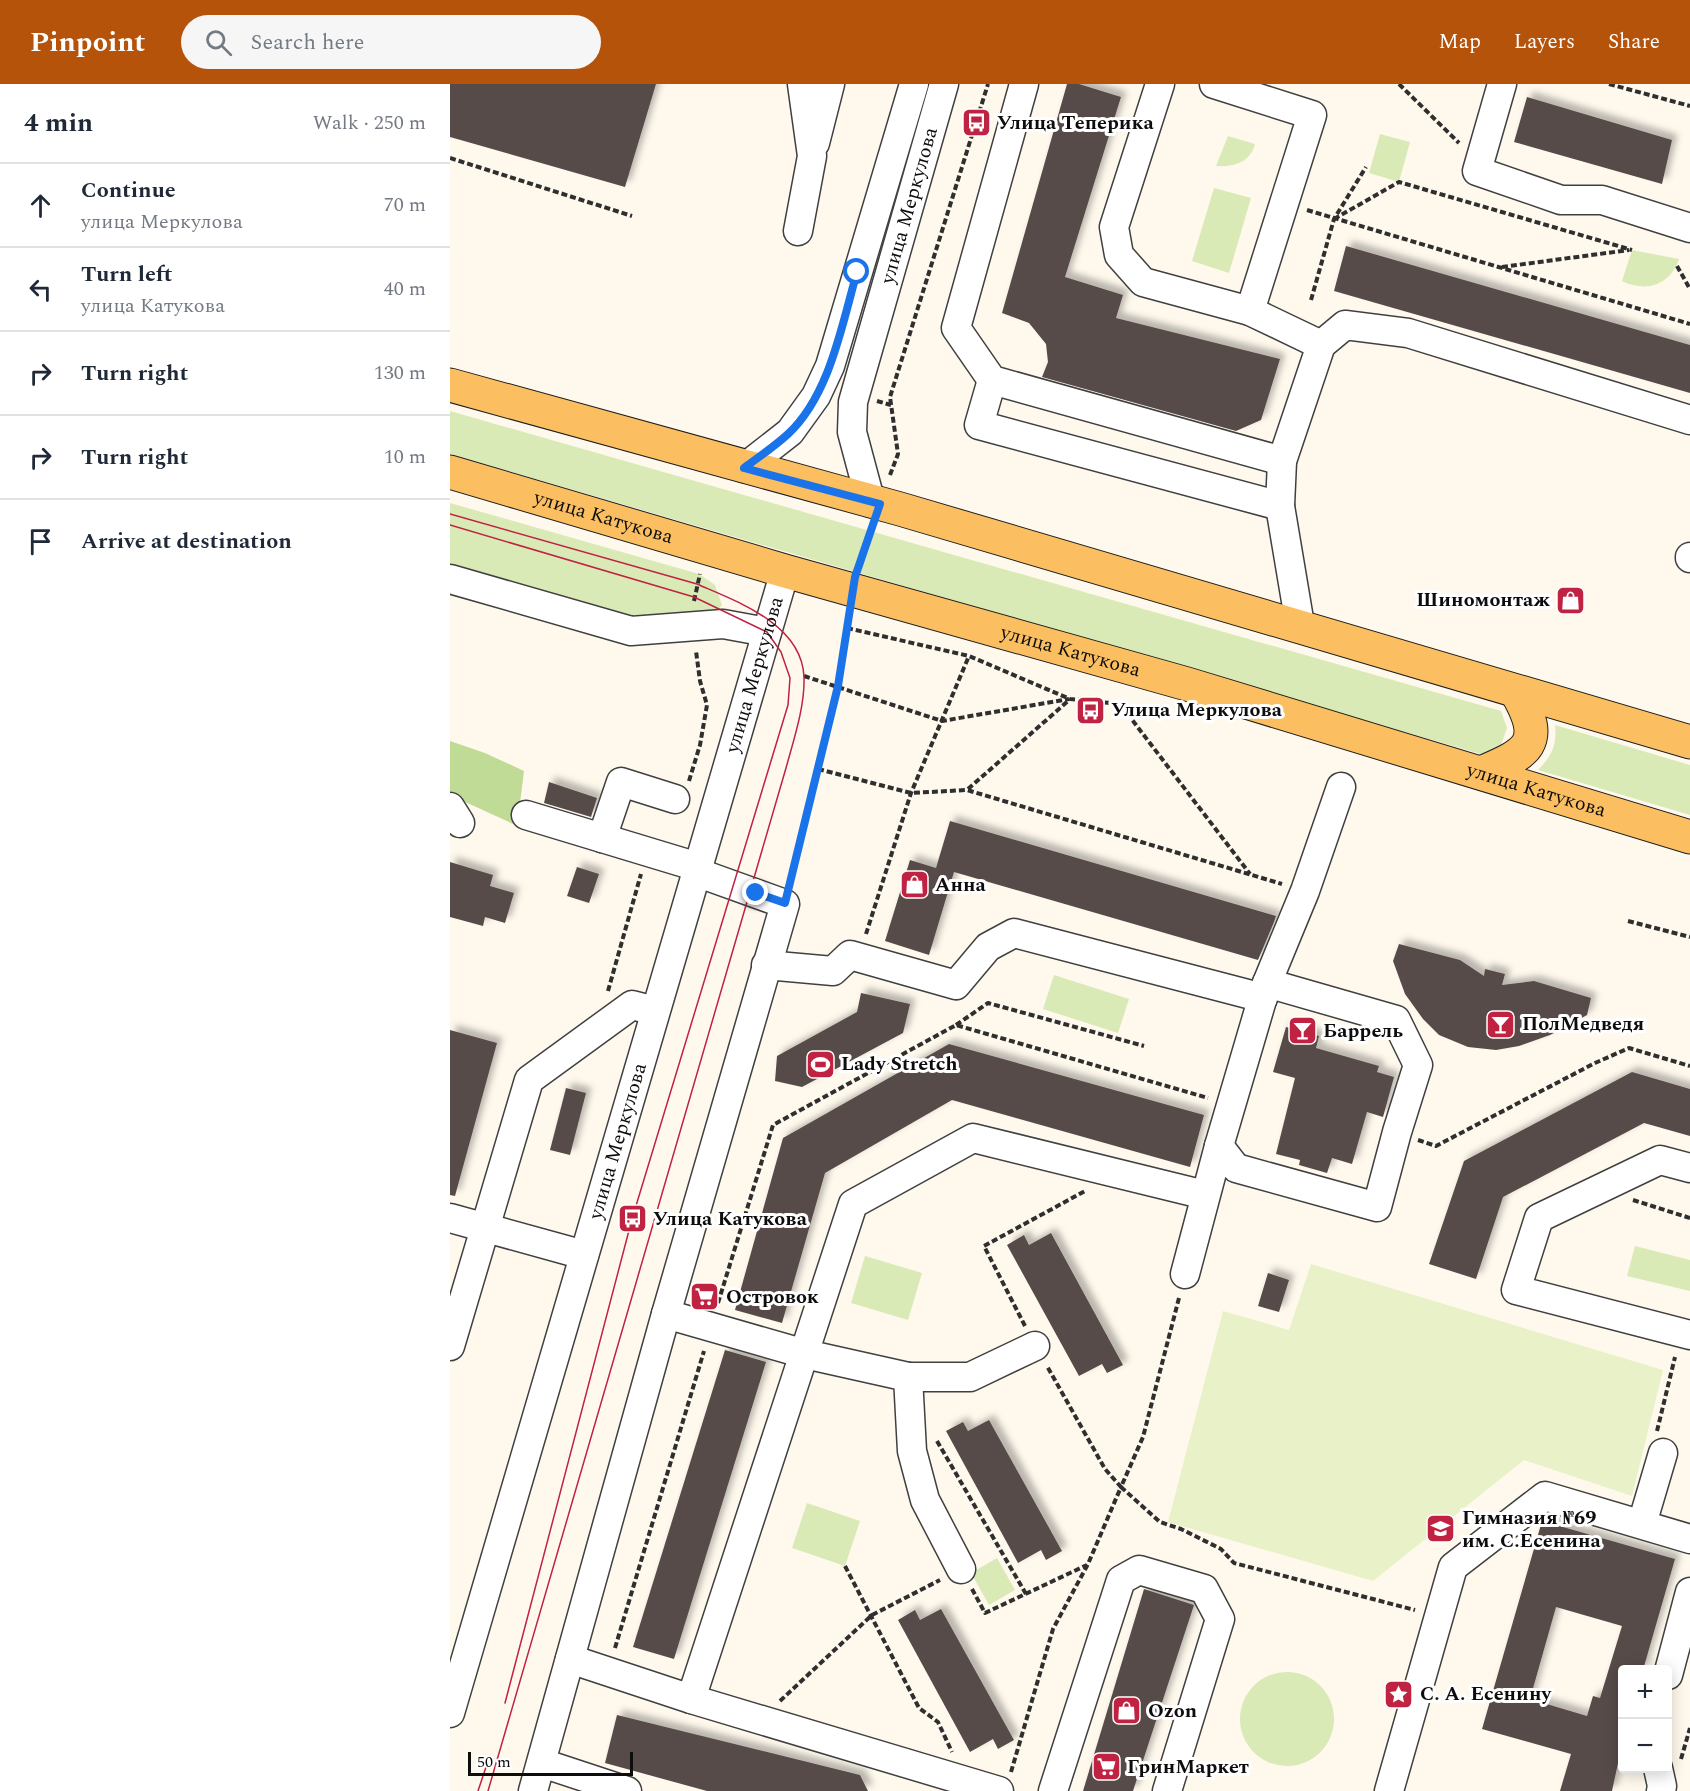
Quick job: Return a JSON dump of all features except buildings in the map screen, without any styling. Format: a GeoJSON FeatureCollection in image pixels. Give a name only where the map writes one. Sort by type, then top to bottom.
{"type":"FeatureCollection","features":[{"type":"Feature","properties":{"kind":"main road"},"geometry":{"type":"LineString","coordinates":[[450,385],[1300,625],[1517,693],[1690,742]]}},
{"type":"Feature","properties":{"kind":"main road","name":"улица Катукова"},"geometry":{"type":"LineString","coordinates":[[450,472],[784,571],[1076,652],[1690,837]]}},
{"type":"Feature","properties":{"kind":"main road"},"geometry":{"type":"LineString","coordinates":[[1481,773],[1510,761],[1526,749],[1533,731],[1529,714],[1517,693]]}},
{"type":"Feature","properties":{"kind":"street"},"geometry":{"type":"LineString","coordinates":[[802,84],[812,156]]}},
{"type":"Feature","properties":{"kind":"street"},"geometry":{"type":"LineString","coordinates":[[798,231],[812,156],[830,84]]}},
{"type":"Feature","properties":{"kind":"street","name":"улица Меркулова"},"geometry":{"type":"LineString","coordinates":[[744,468],[790,432],[816,396],[830,366],[914,84]]}},
{"type":"Feature","properties":{"kind":"street","name":"улица Меркулова"},"geometry":{"type":"LineString","coordinates":[[875,504],[852,432],[853,402],[944,84]]}},
{"type":"Feature","properties":{"kind":"street"},"geometry":{"type":"LineString","coordinates":[[1024,84],[956,328],[992,380],[1282,461]]}},
{"type":"Feature","properties":{"kind":"street"},"geometry":{"type":"LineString","coordinates":[[1160,84],[1114,227],[1119,255],[1143,282],[1250,311],[1321,345]]}},
{"type":"Feature","properties":{"kind":"street"},"geometry":{"type":"LineString","coordinates":[[1214,84],[1312,115],[1250,311]]}},
{"type":"Feature","properties":{"kind":"street"},"geometry":{"type":"LineString","coordinates":[[1502,84],[1476,171],[1561,200],[1602,200],[1690,228]]}},
{"type":"Feature","properties":{"kind":"street"},"geometry":{"type":"LineString","coordinates":[[1300,625],[1280,506],[1282,461],[1321,345],[1346,325],[1408,333],[1690,420]]}},
{"type":"Feature","properties":{"kind":"street"},"geometry":{"type":"LineString","coordinates":[[992,380],[979,426],[1280,506]]}},
{"type":"Feature","properties":{"kind":"street","name":"улица Меркулова"},"geometry":{"type":"LineString","coordinates":[[450,1713],[784,571]]}},
{"type":"Feature","properties":{"kind":"street"},"geometry":{"type":"LineString","coordinates":[[450,579],[631,631],[723,624],[766,632]]}},
{"type":"Feature","properties":{"kind":"street"},"geometry":{"type":"LineString","coordinates":[[603,838],[621,782],[681,795]]}},
{"type":"Feature","properties":{"kind":"street"},"geometry":{"type":"LineString","coordinates":[[1185,1274],[1218,1146],[1265,990],[1305,891],[1341,787]]}},
{"type":"Feature","properties":{"kind":"street"},"geometry":{"type":"LineString","coordinates":[[526,815],[603,838],[785,903],[666,1314],[533,1791]]}},
{"type":"Feature","properties":{"kind":"street"},"geometry":{"type":"LineString","coordinates":[[766,965],[833,971],[850,955],[956,985],[988,947],[1014,933],[1396,1020],[1418,1065],[1396,1132],[1377,1208],[1236,1168],[1218,1146]]}},
{"type":"Feature","properties":{"kind":"street"},"geometry":{"type":"LineString","coordinates":[[450,1346],[529,1080],[632,1005],[655,1011]]}},
{"type":"Feature","properties":{"kind":"street"},"geometry":{"type":"LineString","coordinates":[[691,1700],[853,1204],[973,1137],[1193,1191]]}},
{"type":"Feature","properties":{"kind":"street"},"geometry":{"type":"LineString","coordinates":[[1690,1168],[1660,1160],[1539,1218],[1516,1290],[1690,1335]]}},
{"type":"Feature","properties":{"kind":"street"},"geometry":{"type":"LineString","coordinates":[[450,1218],[584,1255]]}},
{"type":"Feature","properties":{"kind":"street"},"geometry":{"type":"LineString","coordinates":[[666,1314],[805,1354],[908,1377],[970,1377],[1035,1346]]}},
{"type":"Feature","properties":{"kind":"street"},"geometry":{"type":"LineString","coordinates":[[908,1377],[912,1451],[925,1500],[961,1569]]}},
{"type":"Feature","properties":{"kind":"street"},"geometry":{"type":"LineString","coordinates":[[1642,1524],[1663,1453]]}},
{"type":"Feature","properties":{"kind":"street"},"geometry":{"type":"LineString","coordinates":[[1389,1791],[1453,1568],[1545,1496],[1690,1539]]}},
{"type":"Feature","properties":{"kind":"street"},"geometry":{"type":"LineString","coordinates":[[1053,1791],[1120,1580],[1139,1570],[1204,1590],[1220,1618],[1167,1791]]}},
{"type":"Feature","properties":{"kind":"street"},"geometry":{"type":"LineString","coordinates":[[1671,1665],[1690,1592]]}},
{"type":"Feature","properties":{"kind":"street"},"geometry":{"type":"LineString","coordinates":[[570,1659],[691,1700],[967,1782],[1004,1786]]}},
{"type":"Feature","properties":{"kind":"street"},"geometry":{"type":"LineString","coordinates":[[542,1763],[627,1791]]}},
{"type":"Feature","properties":{"kind":"street"},"geometry":{"type":"LineString","coordinates":[[1659,1773],[1661,1791]]}},
{"type":"Feature","properties":{"kind":"path"},"geometry":{"type":"LineString","coordinates":[[785,903],[838,686],[853,590],[875,504],[898,454],[890,397],[988,84]]}},
{"type":"Feature","properties":{"kind":"path"},"geometry":{"type":"LineString","coordinates":[[1399,84],[1479,163]]}},
{"type":"Feature","properties":{"kind":"path"},"geometry":{"type":"LineString","coordinates":[[1609,84],[1690,106]]}},
{"type":"Feature","properties":{"kind":"path"},"geometry":{"type":"LineString","coordinates":[[450,159],[632,216]]}},
{"type":"Feature","properties":{"kind":"path"},"geometry":{"type":"LineString","coordinates":[[1311,300],[1334,219],[1366,167]]}},
{"type":"Feature","properties":{"kind":"path"},"geometry":{"type":"LineString","coordinates":[[1334,219],[1399,182],[1632,250],[1499,267]]}},
{"type":"Feature","properties":{"kind":"path"},"geometry":{"type":"LineString","coordinates":[[1283,204],[1690,324]]}},
{"type":"Feature","properties":{"kind":"path"},"geometry":{"type":"LineString","coordinates":[[1677,266],[1690,289]]}},
{"type":"Feature","properties":{"kind":"path"},"geometry":{"type":"LineString","coordinates":[[847,628],[969,656],[1070,699]]}},
{"type":"Feature","properties":{"kind":"path"},"geometry":{"type":"LineString","coordinates":[[860,958],[911,793],[969,656]]}},
{"type":"Feature","properties":{"kind":"path"},"geometry":{"type":"LineString","coordinates":[[804,676],[942,721],[1070,699],[1120,704],[1251,874]]}},
{"type":"Feature","properties":{"kind":"path"},"geometry":{"type":"LineString","coordinates":[[681,795],[700,745],[707,705],[700,681]]}},
{"type":"Feature","properties":{"kind":"path"},"geometry":{"type":"LineString","coordinates":[[968,790],[1070,699]]}},
{"type":"Feature","properties":{"kind":"path"},"geometry":{"type":"LineString","coordinates":[[818,769],[911,793],[968,790],[1305,891]]}},
{"type":"Feature","properties":{"kind":"path"},"geometry":{"type":"LineString","coordinates":[[1628,921],[1690,937]]}},
{"type":"Feature","properties":{"kind":"path"},"geometry":{"type":"LineString","coordinates":[[956,1025],[988,1003],[1144,1046]]}},
{"type":"Feature","properties":{"kind":"path"},"geometry":{"type":"LineString","coordinates":[[1396,1132],[1436,1146],[1595,1063],[1629,1048],[1690,1066]]}},
{"type":"Feature","properties":{"kind":"path"},"geometry":{"type":"LineString","coordinates":[[1120,1172],[984,1246],[1035,1346],[1105,1469],[1121,1487],[1160,1522],[1221,1549],[1234,1563],[1439,1617]]}},
{"type":"Feature","properties":{"kind":"path"},"geometry":{"type":"LineString","coordinates":[[1598,1190],[1690,1218]]}},
{"type":"Feature","properties":{"kind":"path"},"geometry":{"type":"LineString","coordinates":[[1004,1786],[1053,1629],[1089,1564],[1143,1437],[1185,1274]]}},
{"type":"Feature","properties":{"kind":"path"},"geometry":{"type":"LineString","coordinates":[[932,1433],[1026,1594]]}},
{"type":"Feature","properties":{"kind":"path"},"geometry":{"type":"LineString","coordinates":[[760,1719],[872,1615],[961,1569],[985,1613],[1089,1564]]}},
{"type":"Feature","properties":{"kind":"path"},"geometry":{"type":"LineString","coordinates":[[845,1566],[919,1708],[938,1722],[967,1782]]}},
{"type":"Feature","properties":{"kind":"green space"},"geometry":{"type":"Polygon","coordinates":[[[1380,134],[1410,142],[1399,182],[1369,173],[1380,134]]]}},
{"type":"Feature","properties":{"kind":"green space"},"geometry":{"type":"Polygon","coordinates":[[[1228,136],[1255,144],[1253,150],[1245,160],[1229,166],[1216,166],[1228,136]]]}},
{"type":"Feature","properties":{"kind":"green space"},"geometry":{"type":"Polygon","coordinates":[[[1214,188],[1251,198],[1229,273],[1192,261],[1214,188]]]}},
{"type":"Feature","properties":{"kind":"green space"},"geometry":{"type":"Polygon","coordinates":[[[1632,250],[1679,259],[1670,275],[1663,281],[1648,286],[1631,285],[1622,281],[1632,250]]]}},
{"type":"Feature","properties":{"kind":"green space"},"geometry":{"type":"Polygon","coordinates":[[[450,411],[1501,711],[1507,728],[1501,745],[1484,755],[450,454],[450,411]]]}},
{"type":"Feature","properties":{"kind":"green space"},"geometry":{"type":"Polygon","coordinates":[[[450,503],[699,574],[715,585],[722,605],[710,619],[618,616],[450,567],[450,503]]]}},
{"type":"Feature","properties":{"kind":"green space"},"geometry":{"type":"Polygon","coordinates":[[[1555,725],[1690,765],[1690,815],[1538,770],[1553,750],[1555,725]]]}},
{"type":"Feature","properties":{"kind":"green space"},"geometry":{"type":"Polygon","coordinates":[[[450,741],[485,753],[524,771],[520,803],[513,824],[450,795],[450,741]]]}},
{"type":"Feature","properties":{"kind":"green space"},"geometry":{"type":"Polygon","coordinates":[[[1054,975],[1129,999],[1118,1033],[1043,1009],[1054,975]]]}},
{"type":"Feature","properties":{"kind":"green space"},"geometry":{"type":"Polygon","coordinates":[[[1635,1246],[1690,1260],[1690,1291],[1627,1276],[1635,1246]]]}},
{"type":"Feature","properties":{"kind":"green space"},"geometry":{"type":"Polygon","coordinates":[[[865,1256],[922,1273],[908,1320],[851,1303],[865,1256]]]}},
{"type":"Feature","properties":{"kind":"green space"},"geometry":{"type":"Polygon","coordinates":[[[1311,1264],[1663,1370],[1632,1496],[1524,1460],[1373,1581],[1168,1522],[1223,1311],[1289,1330],[1311,1264]]]}},
{"type":"Feature","properties":{"kind":"green space"},"geometry":{"type":"Polygon","coordinates":[[[807,1503],[860,1521],[845,1566],[792,1548],[807,1503]]]}},
{"type":"Feature","properties":{"kind":"green space"},"geometry":{"type":"Polygon","coordinates":[[[997,1558],[1015,1590],[989,1605],[971,1573],[997,1558]]]}},
{"type":"Feature","properties":{"kind":"green space"},"geometry":{"type":"Polygon","coordinates":[[[1287,1672],[1305,1676],[1320,1686],[1330,1701],[1334,1719],[1330,1737],[1320,1752],[1305,1762],[1287,1766],[1269,1762],[1254,1752],[1244,1737],[1240,1719],[1244,1701],[1254,1686],[1269,1676],[1287,1672]]]}},
{"type":"Feature","properties":{"kind":"tram line"},"geometry":{"type":"LineString","coordinates":[[450,514],[697,584],[730,598],[780,629],[792,642],[800,658],[804,677],[801,711],[786,768],[488,1791]]}},
{"type":"Feature","properties":{"kind":"tram line"},"geometry":{"type":"LineString","coordinates":[[450,525],[694,597],[767,632],[781,652],[790,678],[788,705],[632,1219],[505,1703]]}},
{"type":"Feature","properties":{"kind":"tram line"},"geometry":{"type":"LineString","coordinates":[[478,1791],[489,1758]]}},
{"type":"Feature","properties":{"kind":"place","name":"Улица Теперика"},"geometry":{"type":"Point","coordinates":[976,123]}},
{"type":"Feature","properties":{"kind":"place","name":"Шиномонтаж"},"geometry":{"type":"Point","coordinates":[1571,600]}},
{"type":"Feature","properties":{"kind":"place","name":"Улица Меркулова"},"geometry":{"type":"Point","coordinates":[1090,710]}},
{"type":"Feature","properties":{"kind":"place","name":"Анна"},"geometry":{"type":"Point","coordinates":[914,885]}},
{"type":"Feature","properties":{"kind":"place","name":"ПолМедведя"},"geometry":{"type":"Point","coordinates":[1501,1024]}},
{"type":"Feature","properties":{"kind":"place","name":"Баррель"},"geometry":{"type":"Point","coordinates":[1302,1031]}},
{"type":"Feature","properties":{"kind":"place","name":"Lady Stretch"},"geometry":{"type":"Point","coordinates":[820,1064]}},
{"type":"Feature","properties":{"kind":"place","name":"Улица Катукова"},"geometry":{"type":"Point","coordinates":[632,1219]}},
{"type":"Feature","properties":{"kind":"place","name":"Островок"},"geometry":{"type":"Point","coordinates":[705,1297]}},
{"type":"Feature","properties":{"kind":"place","name":"Гимназия №69 им. С.Есенина"},"geometry":{"type":"Point","coordinates":[1441,1529]}},
{"type":"Feature","properties":{"kind":"place","name":"С. А. Есенину"},"geometry":{"type":"Point","coordinates":[1399,1694]}},
{"type":"Feature","properties":{"kind":"place","name":"Ozon"},"geometry":{"type":"Point","coordinates":[1127,1711]}},
{"type":"Feature","properties":{"kind":"place","name":"ГринМаркет"},"geometry":{"type":"Point","coordinates":[1106,1767]}},
{"type":"Feature","properties":{"kind":"route"},"geometry":{"type":"LineString","coordinates":[[756,893],[785,903],[838,686],[855,577],[880,504],[744,468],[790,432],[816,396],[830,366],[857,272]]}}]}
